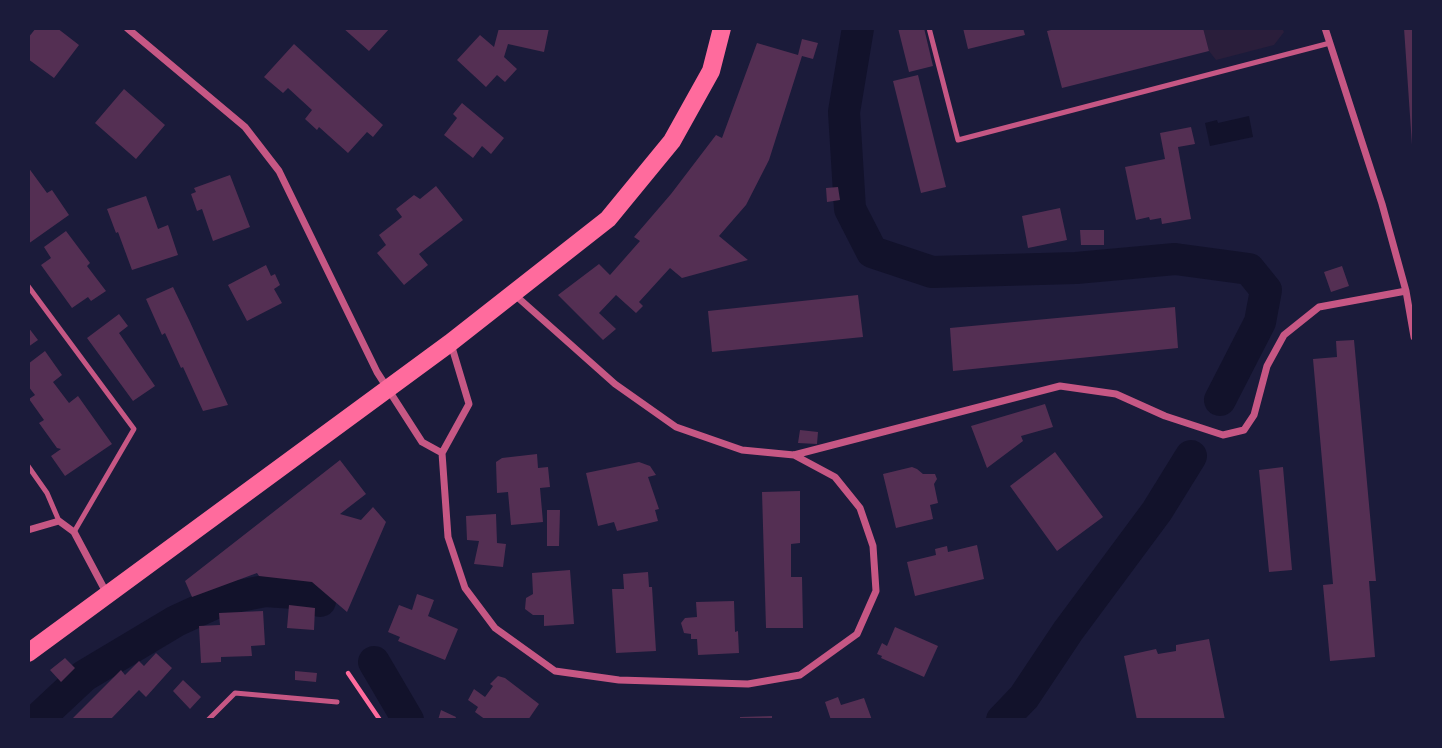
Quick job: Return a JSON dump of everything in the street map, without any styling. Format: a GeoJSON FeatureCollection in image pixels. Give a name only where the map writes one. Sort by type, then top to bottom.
{"type":"FeatureCollection","features":[{"type":"Feature","properties":{"kind":"main road"},"geometry":{"type":"LineString","coordinates":[[28,653],[450,343],[608,219],[672,141],[711,71],[722,28]]}},
{"type":"Feature","properties":{"kind":"street"},"geometry":{"type":"LineString","coordinates":[[127,28],[246,127],[279,171],[377,372],[422,443],[442,453]]}},
{"type":"Feature","properties":{"kind":"street"},"geometry":{"type":"LineString","coordinates":[[1325,28],[1382,204],[1406,291],[1414,337]]}},
{"type":"Feature","properties":{"kind":"street"},"geometry":{"type":"LineString","coordinates":[[514,294],[615,384],[676,427],[742,450],[794,455],[1060,386],[1116,394],[1165,416],[1223,435],[1244,430],[1254,415],[1267,366],[1284,335],[1320,307],[1406,291]]}},
{"type":"Feature","properties":{"kind":"street"},"geometry":{"type":"LineString","coordinates":[[450,343],[470,404],[442,453],[448,537],[465,588],[495,628],[555,671],[619,680],[748,684],[800,675],[858,634],[876,591],[873,546],[860,508],[835,477],[794,455]]}},
{"type":"Feature","properties":{"kind":"street"},"geometry":{"type":"LineString","coordinates":[[28,530],[59,521],[74,532],[107,594]]}},
{"type":"Feature","properties":{"kind":"lane"},"geometry":{"type":"LineString","coordinates":[[929,28],[958,140],[1330,43]]}},
{"type":"Feature","properties":{"kind":"lane"},"geometry":{"type":"LineString","coordinates":[[28,286],[134,429],[74,532]]}},
{"type":"Feature","properties":{"kind":"lane"},"geometry":{"type":"LineString","coordinates":[[28,466],[47,492],[59,521]]}},
{"type":"Feature","properties":{"kind":"lane"},"geometry":{"type":"LineString","coordinates":[[208,720],[235,693],[337,702]]}},
{"type":"Feature","properties":{"kind":"path"},"geometry":{"type":"LineString","coordinates":[[348,673],[380,720]]}},
{"type":"Feature","properties":{"kind":"shaded area"},"geometry":{"type":"Polygon","coordinates":[[[1203,28],[1282,28],[1284,32],[1274,45],[1216,60],[1209,51],[1203,28]]]}},
{"type":"Feature","properties":{"kind":"shaded area"},"geometry":{"type":"Polygon","coordinates":[[[1249,116],[1253,137],[1210,146],[1205,123],[1249,116]]]}},
{"type":"Feature","properties":{"kind":"building"},"geometry":{"type":"Polygon","coordinates":[[[36,28],[57,28],[79,45],[54,78],[28,59],[28,38],[36,28]]]}},
{"type":"Feature","properties":{"kind":"building"},"geometry":{"type":"Polygon","coordinates":[[[343,28],[390,28],[369,51],[343,28]]]}},
{"type":"Feature","properties":{"kind":"building"},"geometry":{"type":"Polygon","coordinates":[[[499,28],[549,28],[544,52],[508,44],[504,57],[517,69],[505,82],[497,75],[486,87],[457,60],[480,35],[494,47],[499,28]]]}},
{"type":"Feature","properties":{"kind":"building"},"geometry":{"type":"Polygon","coordinates":[[[898,28],[924,28],[933,66],[909,72],[898,28]]]}},
{"type":"Feature","properties":{"kind":"building"},"geometry":{"type":"Polygon","coordinates":[[[963,28],[1023,28],[1025,35],[968,49],[963,28]]]}},
{"type":"Feature","properties":{"kind":"building"},"geometry":{"type":"Polygon","coordinates":[[[1059,28],[1203,28],[1209,51],[1062,88],[1047,31],[1059,28]]]}},
{"type":"Feature","properties":{"kind":"building"},"geometry":{"type":"Polygon","coordinates":[[[1404,28],[1414,28],[1414,145],[1412,145],[1404,28]]]}},
{"type":"Feature","properties":{"kind":"building"},"geometry":{"type":"Polygon","coordinates":[[[802,39],[818,43],[813,59],[802,56],[769,160],[746,205],[719,236],[748,260],[682,278],[670,268],[639,302],[643,306],[636,313],[616,295],[599,313],[616,329],[603,340],[558,295],[599,264],[610,275],[640,241],[634,237],[716,135],[722,138],[757,43],[798,55],[802,39]]]}},
{"type":"Feature","properties":{"kind":"building"},"geometry":{"type":"Polygon","coordinates":[[[294,44],[383,125],[373,137],[367,132],[348,153],[319,127],[317,130],[305,119],[312,110],[288,88],[283,93],[264,77],[294,44]]]}},
{"type":"Feature","properties":{"kind":"building"},"geometry":{"type":"Polygon","coordinates":[[[918,75],[946,187],[921,193],[893,81],[918,75]]]}},
{"type":"Feature","properties":{"kind":"building"},"geometry":{"type":"Polygon","coordinates":[[[124,89],[165,125],[136,159],[95,123],[124,89]]]}},
{"type":"Feature","properties":{"kind":"building"},"geometry":{"type":"Polygon","coordinates":[[[462,103],[504,138],[491,154],[482,146],[473,158],[444,135],[457,118],[453,114],[462,103]]]}},
{"type":"Feature","properties":{"kind":"building"},"geometry":{"type":"Polygon","coordinates":[[[1191,127],[1195,144],[1178,147],[1191,219],[1162,224],[1161,218],[1136,220],[1125,167],[1165,159],[1160,133],[1191,127]]]}},
{"type":"Feature","properties":{"kind":"building"},"geometry":{"type":"Polygon","coordinates":[[[28,167],[47,193],[52,190],[69,215],[28,244],[28,167]]]}},
{"type":"Feature","properties":{"kind":"building"},"geometry":{"type":"Polygon","coordinates":[[[230,175],[250,227],[213,241],[202,209],[197,211],[191,194],[196,192],[194,188],[230,175]]]}},
{"type":"Feature","properties":{"kind":"building"},"geometry":{"type":"Polygon","coordinates":[[[436,186],[463,220],[419,254],[428,265],[404,285],[377,253],[386,245],[379,235],[402,217],[396,209],[414,195],[420,199],[436,186]]]}},
{"type":"Feature","properties":{"kind":"building"},"geometry":{"type":"Polygon","coordinates":[[[838,187],[840,200],[827,202],[826,188],[838,187]]]}},
{"type":"Feature","properties":{"kind":"building"},"geometry":{"type":"Polygon","coordinates":[[[146,196],[158,229],[168,225],[178,255],[132,270],[107,209],[146,196]]]}},
{"type":"Feature","properties":{"kind":"building"},"geometry":{"type":"Polygon","coordinates":[[[1060,208],[1067,240],[1028,248],[1022,216],[1060,208]]]}},
{"type":"Feature","properties":{"kind":"building"},"geometry":{"type":"Polygon","coordinates":[[[1080,230],[1104,230],[1104,245],[1081,245],[1080,230]]]}},
{"type":"Feature","properties":{"kind":"building"},"geometry":{"type":"Polygon","coordinates":[[[66,231],[90,263],[87,266],[106,291],[91,301],[88,297],[72,308],[41,265],[51,258],[44,247],[66,231]]]}},
{"type":"Feature","properties":{"kind":"building"},"geometry":{"type":"Polygon","coordinates":[[[266,265],[271,276],[275,274],[280,285],[274,289],[282,303],[247,321],[228,285],[266,265]]]}},
{"type":"Feature","properties":{"kind":"building"},"geometry":{"type":"Polygon","coordinates":[[[1342,266],[1349,286],[1331,292],[1324,272],[1342,266]]]}},
{"type":"Feature","properties":{"kind":"building"},"geometry":{"type":"Polygon","coordinates":[[[173,287],[228,405],[203,411],[165,333],[162,335],[146,299],[173,287]]]}},
{"type":"Feature","properties":{"kind":"building"},"geometry":{"type":"Polygon","coordinates":[[[858,295],[863,337],[712,352],[708,311],[858,295]]]}},
{"type":"Feature","properties":{"kind":"building"},"geometry":{"type":"Polygon","coordinates":[[[1175,307],[1178,348],[953,371],[950,328],[1175,307]]]}},
{"type":"Feature","properties":{"kind":"building"},"geometry":{"type":"Polygon","coordinates":[[[119,314],[128,326],[119,333],[155,386],[133,401],[87,338],[119,314]]]}},
{"type":"Feature","properties":{"kind":"building"},"geometry":{"type":"Polygon","coordinates":[[[28,327],[38,340],[28,347],[28,327]]]}},
{"type":"Feature","properties":{"kind":"building"},"geometry":{"type":"Polygon","coordinates":[[[1354,340],[1376,581],[1369,581],[1375,657],[1330,661],[1323,585],[1333,584],[1313,359],[1337,357],[1336,341],[1354,340]]]}},
{"type":"Feature","properties":{"kind":"building"},"geometry":{"type":"Polygon","coordinates":[[[45,351],[62,375],[53,382],[69,403],[78,396],[112,444],[65,476],[51,456],[61,449],[57,448],[39,423],[44,420],[29,399],[35,395],[28,386],[28,364],[45,351]]]}},
{"type":"Feature","properties":{"kind":"building"},"geometry":{"type":"Polygon","coordinates":[[[1045,404],[1053,427],[1021,436],[1023,441],[987,468],[971,426],[1045,404]]]}},
{"type":"Feature","properties":{"kind":"building"},"geometry":{"type":"Polygon","coordinates":[[[800,430],[818,432],[817,444],[798,443],[800,430]]]}},
{"type":"Feature","properties":{"kind":"building"},"geometry":{"type":"Polygon","coordinates":[[[1055,452],[1103,517],[1057,551],[1010,486],[1055,452]]]}},
{"type":"Feature","properties":{"kind":"building"},"geometry":{"type":"Polygon","coordinates":[[[537,454],[538,468],[548,467],[550,487],[540,488],[543,522],[511,525],[508,492],[497,493],[496,462],[502,458],[537,454]]]}},
{"type":"Feature","properties":{"kind":"building"},"geometry":{"type":"Polygon","coordinates":[[[340,460],[366,494],[340,514],[361,520],[373,507],[386,522],[347,612],[312,582],[259,576],[257,573],[192,597],[185,581],[340,460]]]}},
{"type":"Feature","properties":{"kind":"building"},"geometry":{"type":"Polygon","coordinates":[[[639,462],[650,466],[656,475],[648,477],[659,509],[655,510],[658,521],[617,531],[614,522],[598,526],[586,473],[639,462]]]}},
{"type":"Feature","properties":{"kind":"building"},"geometry":{"type":"Polygon","coordinates":[[[912,467],[923,474],[935,474],[938,503],[930,505],[933,519],[896,528],[883,474],[912,467]]]}},
{"type":"Feature","properties":{"kind":"building"},"geometry":{"type":"Polygon","coordinates":[[[1283,467],[1292,570],[1269,572],[1259,470],[1283,467]]]}},
{"type":"Feature","properties":{"kind":"building"},"geometry":{"type":"Polygon","coordinates":[[[800,491],[800,543],[791,544],[791,577],[802,577],[803,628],[766,628],[762,492],[800,491]]]}},
{"type":"Feature","properties":{"kind":"building"},"geometry":{"type":"Polygon","coordinates":[[[547,510],[560,510],[559,546],[547,546],[547,510]]]}},
{"type":"Feature","properties":{"kind":"building"},"geometry":{"type":"Polygon","coordinates":[[[496,514],[497,543],[506,544],[503,567],[474,564],[479,541],[467,540],[466,516],[496,514]]]}},
{"type":"Feature","properties":{"kind":"building"},"geometry":{"type":"Polygon","coordinates":[[[977,545],[984,579],[915,596],[907,562],[936,555],[935,549],[947,546],[948,552],[977,545]]]}},
{"type":"Feature","properties":{"kind":"building"},"geometry":{"type":"Polygon","coordinates":[[[570,570],[574,624],[544,626],[544,615],[533,615],[525,609],[526,598],[533,594],[532,573],[570,570]]]}},
{"type":"Feature","properties":{"kind":"building"},"geometry":{"type":"Polygon","coordinates":[[[648,572],[649,587],[652,587],[656,651],[616,653],[612,589],[624,589],[623,574],[648,572]]]}},
{"type":"Feature","properties":{"kind":"building"},"geometry":{"type":"Polygon","coordinates":[[[417,594],[434,600],[428,616],[458,629],[445,660],[398,641],[400,637],[388,632],[399,605],[412,610],[417,594]]]}},
{"type":"Feature","properties":{"kind":"building"},"geometry":{"type":"Polygon","coordinates":[[[734,601],[739,653],[698,655],[697,639],[691,639],[691,634],[684,633],[681,623],[685,618],[697,617],[696,602],[734,601]]]}},
{"type":"Feature","properties":{"kind":"building"},"geometry":{"type":"Polygon","coordinates":[[[289,605],[315,608],[314,630],[287,628],[289,605]]]}},
{"type":"Feature","properties":{"kind":"building"},"geometry":{"type":"Polygon","coordinates":[[[263,611],[265,645],[251,646],[252,656],[221,657],[221,662],[201,663],[199,626],[220,625],[219,613],[263,611]]]}},
{"type":"Feature","properties":{"kind":"building"},"geometry":{"type":"Polygon","coordinates":[[[895,627],[938,646],[924,677],[877,654],[882,643],[887,646],[895,627]]]}},
{"type":"Feature","properties":{"kind":"building"},"geometry":{"type":"Polygon","coordinates":[[[1209,639],[1225,720],[1137,720],[1124,656],[1156,649],[1158,654],[1176,651],[1176,645],[1209,639]]]}},
{"type":"Feature","properties":{"kind":"building"},"geometry":{"type":"Polygon","coordinates":[[[156,653],[172,668],[146,697],[139,690],[110,720],[71,720],[121,670],[125,675],[139,661],[144,666],[156,653]]]}},
{"type":"Feature","properties":{"kind":"building"},"geometry":{"type":"Polygon","coordinates":[[[65,658],[75,668],[61,682],[50,670],[65,658]]]}},
{"type":"Feature","properties":{"kind":"building"},"geometry":{"type":"Polygon","coordinates":[[[295,671],[317,673],[316,682],[295,680],[295,671]]]}},
{"type":"Feature","properties":{"kind":"building"},"geometry":{"type":"Polygon","coordinates":[[[498,676],[505,678],[539,704],[528,720],[486,720],[475,712],[478,707],[468,700],[474,689],[485,697],[493,686],[490,684],[498,676]]]}},
{"type":"Feature","properties":{"kind":"building"},"geometry":{"type":"Polygon","coordinates":[[[183,680],[201,697],[190,709],[173,691],[183,680]]]}},
{"type":"Feature","properties":{"kind":"building"},"geometry":{"type":"Polygon","coordinates":[[[838,697],[841,705],[864,698],[872,720],[831,720],[825,702],[838,697]]]}},
{"type":"Feature","properties":{"kind":"building"},"geometry":{"type":"Polygon","coordinates":[[[441,710],[456,717],[455,720],[438,720],[441,710]]]}},
{"type":"Feature","properties":{"kind":"building"},"geometry":{"type":"Polygon","coordinates":[[[772,716],[772,720],[740,720],[740,717],[772,716]]]}},
{"type":"Feature","properties":{"kind":"waterway"},"geometry":{"type":"LineString","coordinates":[[858,28],[844,112],[850,209],[872,252],[932,272],[1076,268],[1175,259],[1249,269],[1266,290],[1260,322],[1220,400]]}},
{"type":"Feature","properties":{"kind":"waterway"},"geometry":{"type":"LineString","coordinates":[[1002,720],[1024,697],[1068,631],[1157,511],[1191,456]]}},
{"type":"Feature","properties":{"kind":"waterway"},"geometry":{"type":"LineString","coordinates":[[37,720],[84,676],[176,621],[224,599],[265,591],[295,593],[320,601]]}},
{"type":"Feature","properties":{"kind":"waterway"},"geometry":{"type":"LineString","coordinates":[[374,662],[408,720]]}}]}
